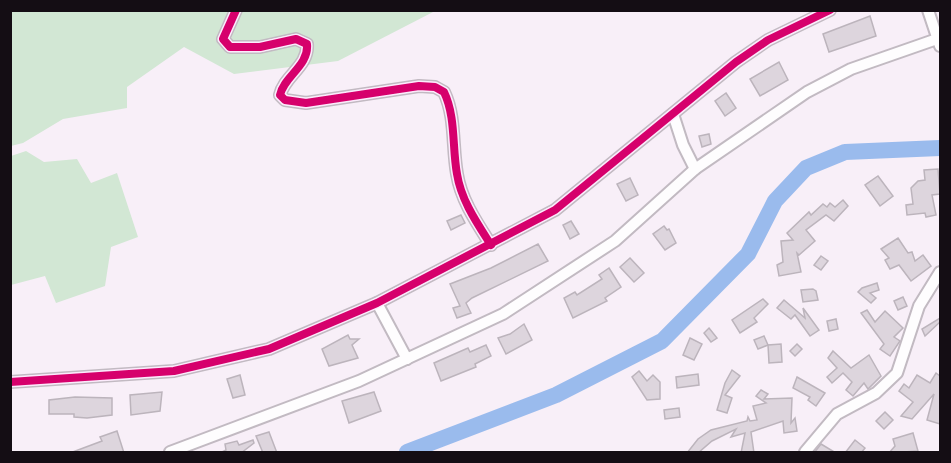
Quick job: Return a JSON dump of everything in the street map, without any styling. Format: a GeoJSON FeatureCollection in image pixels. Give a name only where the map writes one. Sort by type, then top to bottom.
{"type":"FeatureCollection","features":[{"type":"Feature","properties":{"kind":"street"},"geometry":{"type":"LineString","coordinates":[[236,10],[223,39],[230,47],[260,46],[296,39],[303,40],[307,44],[304,59],[282,86],[280,95],[285,100],[306,103],[419,86],[435,87],[444,92],[451,112],[457,175],[461,190],[473,216],[491,244]]}},
{"type":"Feature","properties":{"kind":"street"},"geometry":{"type":"LineString","coordinates":[[10,382],[174,371],[269,349],[377,303],[568,201],[760,45],[830,10]]}},
{"type":"Feature","properties":{"kind":"street"},"geometry":{"type":"LineString","coordinates":[[170,453],[359,381],[481,326],[535,295],[615,241],[695,169],[807,92],[850,69],[939,42],[928,10]]}},
{"type":"Feature","properties":{"kind":"street"},"geometry":{"type":"LineString","coordinates":[[673,114],[683,145],[695,169]]}},
{"type":"Feature","properties":{"kind":"street"},"geometry":{"type":"LineString","coordinates":[[805,453],[837,414],[876,393],[897,373],[919,306],[940,272]]}},
{"type":"Feature","properties":{"kind":"street"},"geometry":{"type":"LineString","coordinates":[[377,303],[407,359]]}},
{"type":"Feature","properties":{"kind":"green space"},"geometry":{"type":"Polygon","coordinates":[[[10,11],[435,11],[338,61],[234,74],[184,47],[127,87],[127,108],[63,119],[23,143],[11,146],[10,11]]]}},
{"type":"Feature","properties":{"kind":"green space"},"geometry":{"type":"Polygon","coordinates":[[[26,151],[44,162],[77,159],[91,183],[117,173],[138,237],[111,247],[105,286],[56,303],[45,276],[11,285],[11,156],[26,151]]]}},
{"type":"Feature","properties":{"kind":"building"},"geometry":{"type":"Polygon","coordinates":[[[870,16],[876,36],[829,52],[823,34],[870,16]]]}},
{"type":"Feature","properties":{"kind":"building"},"geometry":{"type":"Polygon","coordinates":[[[779,62],[788,80],[760,96],[750,79],[779,62]]]}},
{"type":"Feature","properties":{"kind":"building"},"geometry":{"type":"Polygon","coordinates":[[[726,93],[736,108],[725,116],[715,101],[726,93]]]}},
{"type":"Feature","properties":{"kind":"building"},"geometry":{"type":"Polygon","coordinates":[[[709,134],[711,144],[702,147],[699,136],[709,134]]]}},
{"type":"Feature","properties":{"kind":"building"},"geometry":{"type":"Polygon","coordinates":[[[938,169],[940,194],[932,195],[936,215],[926,217],[925,213],[907,215],[906,205],[913,204],[911,188],[918,181],[925,180],[924,170],[938,169]]]}},
{"type":"Feature","properties":{"kind":"building"},"geometry":{"type":"Polygon","coordinates":[[[878,176],[893,196],[880,206],[865,185],[878,176]]]}},
{"type":"Feature","properties":{"kind":"building"},"geometry":{"type":"Polygon","coordinates":[[[630,178],[638,195],[626,201],[617,184],[630,178]]]}},
{"type":"Feature","properties":{"kind":"building"},"geometry":{"type":"Polygon","coordinates":[[[843,200],[848,206],[834,221],[826,215],[806,230],[815,241],[799,255],[797,253],[801,272],[779,276],[777,265],[783,262],[781,241],[793,240],[787,233],[809,212],[811,215],[823,204],[827,207],[830,203],[835,207],[843,200]]]}},
{"type":"Feature","properties":{"kind":"building"},"geometry":{"type":"Polygon","coordinates":[[[461,215],[465,223],[451,230],[447,221],[461,215]]]}},
{"type":"Feature","properties":{"kind":"building"},"geometry":{"type":"Polygon","coordinates":[[[571,221],[579,234],[570,239],[563,225],[571,221]]]}},
{"type":"Feature","properties":{"kind":"building"},"geometry":{"type":"Polygon","coordinates":[[[664,226],[667,230],[669,229],[676,243],[665,250],[653,234],[664,226]]]}},
{"type":"Feature","properties":{"kind":"building"},"geometry":{"type":"Polygon","coordinates":[[[898,238],[908,253],[912,252],[915,261],[923,255],[931,266],[911,281],[899,265],[890,269],[885,260],[889,258],[881,249],[898,238]]]}},
{"type":"Feature","properties":{"kind":"building"},"geometry":{"type":"Polygon","coordinates":[[[538,244],[548,261],[472,298],[466,303],[471,313],[457,318],[453,308],[460,306],[450,284],[491,268],[538,244]]]}},
{"type":"Feature","properties":{"kind":"building"},"geometry":{"type":"Polygon","coordinates":[[[821,256],[828,261],[821,270],[814,265],[821,256]]]}},
{"type":"Feature","properties":{"kind":"building"},"geometry":{"type":"Polygon","coordinates":[[[630,258],[644,273],[634,282],[620,267],[630,258]]]}},
{"type":"Feature","properties":{"kind":"building"},"geometry":{"type":"Polygon","coordinates":[[[609,268],[621,287],[605,298],[607,301],[573,318],[564,298],[575,292],[577,295],[602,279],[599,275],[609,268]]]}},
{"type":"Feature","properties":{"kind":"building"},"geometry":{"type":"Polygon","coordinates":[[[877,283],[879,290],[870,293],[876,298],[871,303],[858,292],[862,288],[877,283]]]}},
{"type":"Feature","properties":{"kind":"building"},"geometry":{"type":"Polygon","coordinates":[[[801,290],[816,291],[818,300],[803,302],[801,290]]]}},
{"type":"Feature","properties":{"kind":"building"},"geometry":{"type":"Polygon","coordinates":[[[903,297],[907,306],[898,310],[894,301],[903,297]]]}},
{"type":"Feature","properties":{"kind":"building"},"geometry":{"type":"Polygon","coordinates":[[[763,299],[768,304],[754,318],[757,322],[740,333],[732,320],[763,299]]]}},
{"type":"Feature","properties":{"kind":"building"},"geometry":{"type":"Polygon","coordinates":[[[784,300],[805,318],[803,308],[819,330],[810,336],[795,315],[791,319],[777,308],[784,300]]]}},
{"type":"Feature","properties":{"kind":"building"},"geometry":{"type":"Polygon","coordinates":[[[867,310],[875,322],[885,311],[903,328],[894,337],[900,341],[890,356],[880,349],[884,344],[861,313],[867,310]]]}},
{"type":"Feature","properties":{"kind":"building"},"geometry":{"type":"Polygon","coordinates":[[[940,318],[940,322],[925,336],[922,329],[940,318]]]}},
{"type":"Feature","properties":{"kind":"building"},"geometry":{"type":"Polygon","coordinates":[[[836,319],[838,329],[829,331],[827,321],[836,319]]]}},
{"type":"Feature","properties":{"kind":"building"},"geometry":{"type":"Polygon","coordinates":[[[524,324],[532,340],[506,354],[498,338],[510,334],[524,324]]]}},
{"type":"Feature","properties":{"kind":"building"},"geometry":{"type":"Polygon","coordinates":[[[709,328],[717,338],[711,342],[704,333],[709,328]]]}},
{"type":"Feature","properties":{"kind":"building"},"geometry":{"type":"Polygon","coordinates":[[[348,335],[350,339],[359,339],[352,345],[358,358],[329,366],[322,349],[348,335]]]}},
{"type":"Feature","properties":{"kind":"building"},"geometry":{"type":"Polygon","coordinates":[[[764,336],[768,345],[758,349],[754,340],[764,336]]]}},
{"type":"Feature","properties":{"kind":"building"},"geometry":{"type":"Polygon","coordinates":[[[690,338],[702,344],[694,360],[683,355],[690,338]]]}},
{"type":"Feature","properties":{"kind":"building"},"geometry":{"type":"Polygon","coordinates":[[[781,344],[782,362],[769,363],[768,345],[781,344]]]}},
{"type":"Feature","properties":{"kind":"building"},"geometry":{"type":"Polygon","coordinates":[[[797,344],[802,349],[795,356],[790,351],[797,344]]]}},
{"type":"Feature","properties":{"kind":"building"},"geometry":{"type":"Polygon","coordinates":[[[486,345],[491,356],[475,364],[476,367],[441,381],[434,363],[468,348],[470,352],[486,345]]]}},
{"type":"Feature","properties":{"kind":"building"},"geometry":{"type":"Polygon","coordinates":[[[833,351],[851,368],[869,355],[881,376],[868,389],[864,383],[853,396],[846,390],[852,382],[843,373],[832,383],[827,377],[837,368],[828,358],[833,351]]]}},
{"type":"Feature","properties":{"kind":"building"},"geometry":{"type":"Polygon","coordinates":[[[732,370],[740,376],[725,395],[732,398],[727,413],[717,410],[725,383],[732,370]]]}},
{"type":"Feature","properties":{"kind":"building"},"geometry":{"type":"Polygon","coordinates":[[[639,371],[647,381],[653,375],[660,382],[660,399],[647,400],[632,377],[639,371]]]}},
{"type":"Feature","properties":{"kind":"building"},"geometry":{"type":"Polygon","coordinates":[[[936,373],[940,376],[940,424],[927,420],[934,394],[912,419],[901,416],[913,402],[899,391],[904,384],[909,388],[917,375],[930,383],[936,373]]]}},
{"type":"Feature","properties":{"kind":"building"},"geometry":{"type":"Polygon","coordinates":[[[698,374],[699,385],[677,388],[676,377],[698,374]]]}},
{"type":"Feature","properties":{"kind":"building"},"geometry":{"type":"Polygon","coordinates":[[[240,375],[245,395],[233,398],[227,379],[240,375]]]}},
{"type":"Feature","properties":{"kind":"building"},"geometry":{"type":"Polygon","coordinates":[[[797,377],[825,393],[816,406],[808,400],[810,397],[793,388],[797,377]]]}},
{"type":"Feature","properties":{"kind":"building"},"geometry":{"type":"Polygon","coordinates":[[[761,390],[768,394],[764,399],[792,398],[791,423],[795,418],[797,431],[784,433],[783,421],[751,432],[754,453],[741,453],[745,433],[731,437],[736,429],[712,441],[698,453],[687,453],[698,439],[711,430],[747,421],[748,417],[750,421],[757,420],[753,406],[766,403],[756,396],[761,390]]]}},
{"type":"Feature","properties":{"kind":"building"},"geometry":{"type":"Polygon","coordinates":[[[162,392],[160,411],[131,415],[130,395],[162,392]]]}},
{"type":"Feature","properties":{"kind":"building"},"geometry":{"type":"Polygon","coordinates":[[[374,392],[381,411],[349,423],[342,401],[374,392]]]}},
{"type":"Feature","properties":{"kind":"building"},"geometry":{"type":"Polygon","coordinates":[[[75,397],[112,398],[112,415],[87,418],[74,417],[74,414],[49,414],[49,400],[75,397]]]}},
{"type":"Feature","properties":{"kind":"building"},"geometry":{"type":"Polygon","coordinates":[[[679,408],[680,417],[665,419],[664,410],[679,408]]]}},
{"type":"Feature","properties":{"kind":"building"},"geometry":{"type":"Polygon","coordinates":[[[885,412],[893,420],[884,429],[876,421],[885,412]]]}},
{"type":"Feature","properties":{"kind":"building"},"geometry":{"type":"Polygon","coordinates":[[[117,431],[124,453],[70,453],[102,441],[100,437],[117,431]]]}},
{"type":"Feature","properties":{"kind":"building"},"geometry":{"type":"Polygon","coordinates":[[[269,432],[277,453],[263,453],[256,436],[269,432]]]}},
{"type":"Feature","properties":{"kind":"building"},"geometry":{"type":"Polygon","coordinates":[[[913,433],[918,451],[889,453],[895,446],[893,439],[913,433]]]}},
{"type":"Feature","properties":{"kind":"building"},"geometry":{"type":"Polygon","coordinates":[[[253,440],[254,443],[241,453],[220,453],[226,450],[225,444],[237,441],[239,445],[253,440]]]}},
{"type":"Feature","properties":{"kind":"building"},"geometry":{"type":"Polygon","coordinates":[[[855,440],[865,448],[861,453],[845,453],[855,440]]]}},
{"type":"Feature","properties":{"kind":"building"},"geometry":{"type":"Polygon","coordinates":[[[821,444],[836,453],[814,453],[821,444]]]}},
{"type":"Feature","properties":{"kind":"waterway"},"geometry":{"type":"LineString","coordinates":[[407,452],[556,395],[662,341],[748,254],[775,201],[806,168],[845,152],[940,148]]}},
{"type":"Feature","properties":{"kind":"cycle path"},"geometry":{"type":"LineString","coordinates":[[236,10],[223,39],[230,47],[260,47],[296,39],[307,44],[304,59],[282,88],[280,95],[285,100],[306,103],[419,86],[435,87],[444,92],[450,112],[459,184],[470,211],[491,245]]}},
{"type":"Feature","properties":{"kind":"cycle path"},"geometry":{"type":"LineString","coordinates":[[10,382],[174,371],[269,349],[377,303],[555,210],[736,62],[768,40],[830,10]]}}]}
